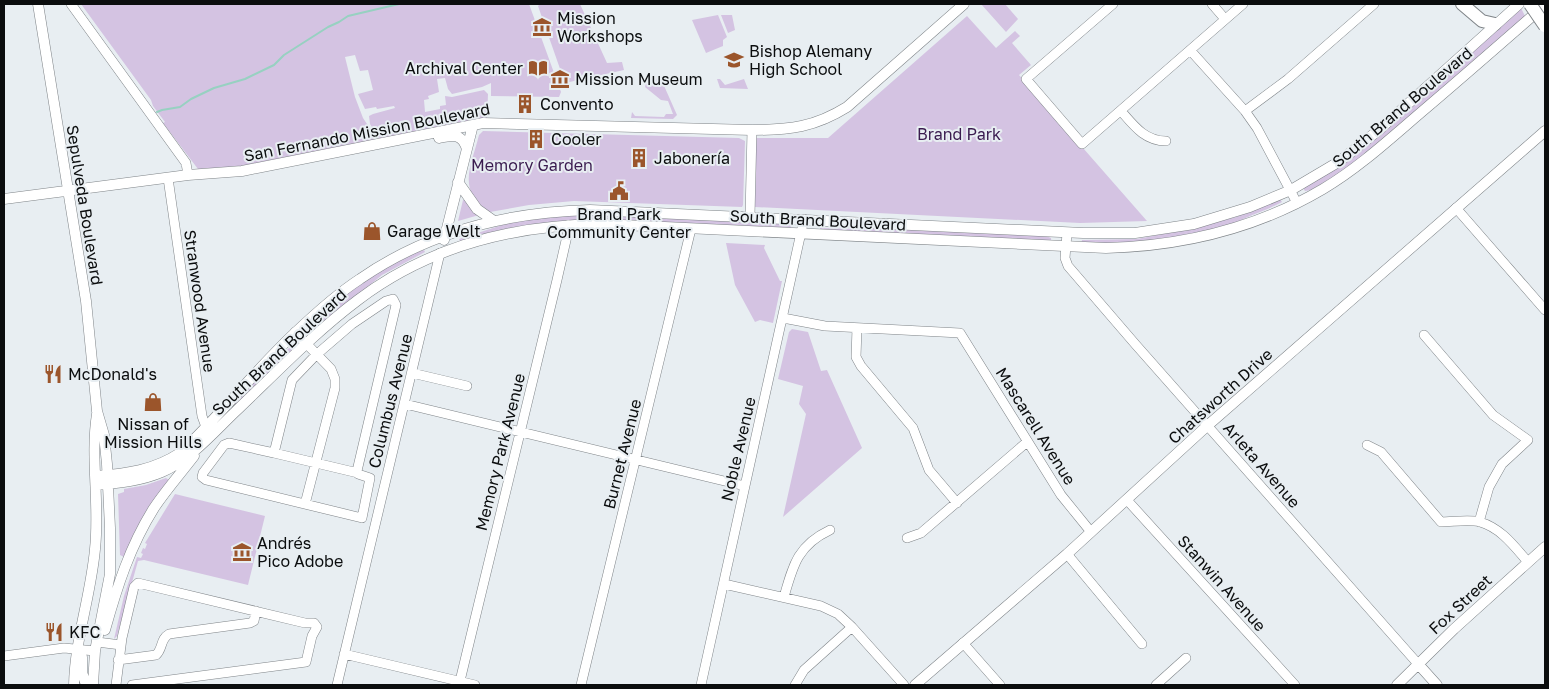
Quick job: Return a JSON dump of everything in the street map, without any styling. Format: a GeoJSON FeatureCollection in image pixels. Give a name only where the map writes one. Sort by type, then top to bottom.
{"type":"FeatureCollection","features":[{"type":"Feature","properties":{"kind":"highway"},"geometry":{"type":"LineString","coordinates":[[1462,4],[1482,21],[1495,24]]}},
{"type":"Feature","properties":{"kind":"highway"},"geometry":{"type":"LineString","coordinates":[[1530,4],[1545,26]]}},
{"type":"Feature","properties":{"kind":"main road","name":"Sepulveda Boulevard"},"geometry":{"type":"LineString","coordinates":[[38,4],[86,301],[97,411],[104,434],[108,479],[110,574],[96,646],[93,685]]}},
{"type":"Feature","properties":{"kind":"main road","name":"San Fernando Mission Boulevard"},"geometry":{"type":"LineString","coordinates":[[4,199],[188,175],[242,171],[492,122],[752,130],[796,128],[838,113],[964,4]]}},
{"type":"Feature","properties":{"kind":"main road","name":"South Brand Boulevard"},"geometry":{"type":"LineString","coordinates":[[96,480],[141,471],[168,461],[180,453],[295,332],[341,293],[361,278],[406,252],[444,236],[494,221],[534,213],[590,210],[1067,232],[1135,233],[1194,224],[1250,208],[1290,190],[1340,161],[1380,128],[1519,4]]}},
{"type":"Feature","properties":{"kind":"main road","name":"South Brand Boulevard"},"geometry":{"type":"LineString","coordinates":[[108,479],[128,482],[163,471],[178,463],[207,439],[330,322],[370,291],[401,272],[440,253],[468,243],[510,232],[568,225],[621,225],[1122,248],[1174,243],[1210,236],[1247,225],[1297,203],[1336,181],[1389,141],[1545,5]]}},
{"type":"Feature","properties":{"kind":"main road","name":"Columbus Avenue"},"geometry":{"type":"LineString","coordinates":[[440,253],[473,125]]}},
{"type":"Feature","properties":{"kind":"main road","name":"Chatsworth Drive"},"geometry":{"type":"LineString","coordinates":[[915,685],[1067,554],[1207,426],[1545,131]]}},
{"type":"Feature","properties":{"kind":"main road"},"geometry":{"type":"LineString","coordinates":[[406,138],[422,141],[453,136],[459,137],[464,141],[466,149]]}},
{"type":"Feature","properties":{"kind":"main road"},"geometry":{"type":"LineString","coordinates":[[458,182],[473,205],[494,221]]}},
{"type":"Feature","properties":{"kind":"main road","name":"Sepulveda Boulevard"},"geometry":{"type":"LineString","coordinates":[[74,685],[77,650],[96,548],[94,435],[97,411]]}},
{"type":"Feature","properties":{"kind":"main road"},"geometry":{"type":"LineString","coordinates":[[96,646],[105,632],[119,580],[144,526],[160,499],[207,439]]}},
{"type":"Feature","properties":{"kind":"main road","name":"Fox Street"},"geometry":{"type":"LineString","coordinates":[[1397,685],[1454,629],[1545,547]]}},
{"type":"Feature","properties":{"kind":"main road"},"geometry":{"type":"LineString","coordinates":[[77,650],[82,654],[82,672],[86,685]]}},
{"type":"Feature","properties":{"kind":"main road","name":"Arleta Avenue"},"geometry":{"type":"LineString","coordinates":[[1419,665],[1437,685]]}},
{"type":"Feature","properties":{"kind":"street"},"geometry":{"type":"LineString","coordinates":[[71,4],[186,164],[188,175]]}},
{"type":"Feature","properties":{"kind":"street"},"geometry":{"type":"LineString","coordinates":[[1113,4],[1026,79],[1082,144],[1242,4]]}},
{"type":"Feature","properties":{"kind":"street"},"geometry":{"type":"LineString","coordinates":[[1212,4],[1225,19]]}},
{"type":"Feature","properties":{"kind":"street"},"geometry":{"type":"LineString","coordinates":[[1245,111],[1288,79],[1374,4]]}},
{"type":"Feature","properties":{"kind":"street"},"geometry":{"type":"LineString","coordinates":[[1190,50],[1245,111],[1257,128],[1297,203]]}},
{"type":"Feature","properties":{"kind":"street"},"geometry":{"type":"LineString","coordinates":[[1121,111],[1140,132],[1153,139],[1166,141]]}},
{"type":"Feature","properties":{"kind":"street"},"geometry":{"type":"LineString","coordinates":[[750,216],[752,130]]}},
{"type":"Feature","properties":{"kind":"street","name":"Stranwood Avenue"},"geometry":{"type":"LineString","coordinates":[[168,178],[202,416],[206,427]]}},
{"type":"Feature","properties":{"kind":"street"},"geometry":{"type":"LineString","coordinates":[[1456,208],[1545,310]]}},
{"type":"Feature","properties":{"kind":"street","name":"Noble Avenue"},"geometry":{"type":"LineString","coordinates":[[701,685],[804,219]]}},
{"type":"Feature","properties":{"kind":"street","name":"Memory Park Avenue"},"geometry":{"type":"LineString","coordinates":[[459,683],[557,280],[568,225]]}},
{"type":"Feature","properties":{"kind":"street","name":"Burnet Avenue"},"geometry":{"type":"LineString","coordinates":[[581,685],[691,229]]}},
{"type":"Feature","properties":{"kind":"street","name":"Arleta Avenue"},"geometry":{"type":"LineString","coordinates":[[1067,232],[1065,258],[1068,266],[1419,665]]}},
{"type":"Feature","properties":{"kind":"street","name":"Columbus Avenue"},"geometry":{"type":"LineString","coordinates":[[336,685],[440,253]]}},
{"type":"Feature","properties":{"kind":"street"},"geometry":{"type":"LineString","coordinates":[[274,453],[292,380],[316,355],[352,324],[386,300],[393,299],[396,305],[358,473]]}},
{"type":"Feature","properties":{"kind":"street"},"geometry":{"type":"LineString","coordinates":[[783,318],[825,326],[858,328],[856,357],[913,428],[929,470],[957,503]]}},
{"type":"Feature","properties":{"kind":"street","name":"Mascarell Avenue"},"geometry":{"type":"LineString","coordinates":[[858,328],[960,333],[1060,495],[1091,532]]}},
{"type":"Feature","properties":{"kind":"street"},"geometry":{"type":"LineString","coordinates":[[295,332],[331,370],[335,378],[335,388],[305,504]]}},
{"type":"Feature","properties":{"kind":"street"},"geometry":{"type":"LineString","coordinates":[[1424,335],[1493,415],[1528,440],[1502,464],[1493,479],[1479,522]]}},
{"type":"Feature","properties":{"kind":"street"},"geometry":{"type":"LineString","coordinates":[[412,373],[467,386]]}},
{"type":"Feature","properties":{"kind":"street"},"geometry":{"type":"LineString","coordinates":[[405,404],[745,486]]}},
{"type":"Feature","properties":{"kind":"street"},"geometry":{"type":"LineString","coordinates":[[907,538],[921,533],[1027,442]]}},
{"type":"Feature","properties":{"kind":"street"},"geometry":{"type":"LineString","coordinates":[[229,443],[316,464],[358,473],[370,478],[362,518],[206,480],[202,477],[224,445],[229,443]]}},
{"type":"Feature","properties":{"kind":"street"},"geometry":{"type":"LineString","coordinates":[[1367,445],[1381,452],[1442,522],[1479,522],[1496,530],[1510,541],[1528,562]]}},
{"type":"Feature","properties":{"kind":"street","name":"Stanwin Avenue"},"geometry":{"type":"LineString","coordinates":[[1127,500],[1295,685]]}},
{"type":"Feature","properties":{"kind":"street"},"geometry":{"type":"LineString","coordinates":[[784,597],[792,566],[798,557],[816,536],[830,530]]}},
{"type":"Feature","properties":{"kind":"street"},"geometry":{"type":"LineString","coordinates":[[1067,554],[1142,644]]}},
{"type":"Feature","properties":{"kind":"street"},"geometry":{"type":"LineString","coordinates":[[116,685],[121,645],[134,587],[138,583],[316,625],[306,662],[132,685]]}},
{"type":"Feature","properties":{"kind":"street"},"geometry":{"type":"LineString","coordinates":[[724,584],[821,606],[838,614],[904,685]]}},
{"type":"Feature","properties":{"kind":"street"},"geometry":{"type":"LineString","coordinates":[[118,660],[156,655],[160,652],[163,639],[169,634],[250,623],[254,621],[256,611]]}},
{"type":"Feature","properties":{"kind":"street"},"geometry":{"type":"LineString","coordinates":[[795,684],[804,670],[852,627]]}},
{"type":"Feature","properties":{"kind":"street"},"geometry":{"type":"LineString","coordinates":[[963,643],[1000,685]]}},
{"type":"Feature","properties":{"kind":"street"},"geometry":{"type":"LineString","coordinates":[[4,656],[64,648],[77,650],[96,646],[121,645]]}},
{"type":"Feature","properties":{"kind":"street"},"geometry":{"type":"LineString","coordinates":[[344,654],[459,683],[475,685]]}},
{"type":"Feature","properties":{"kind":"street"},"geometry":{"type":"LineString","coordinates":[[1156,685],[1186,658]]}},
{"type":"Feature","properties":{"kind":"green space"},"geometry":{"type":"Polygon","coordinates":[[[81,4],[529,4],[561,92],[559,97],[491,96],[491,83],[452,94],[448,89],[445,78],[437,79],[439,92],[428,96],[429,99],[424,100],[425,112],[440,109],[440,106],[446,105],[445,96],[452,97],[484,90],[488,94],[487,118],[379,139],[370,124],[369,116],[395,108],[394,106],[365,109],[358,94],[373,90],[368,70],[360,71],[355,55],[345,57],[355,97],[363,118],[375,136],[373,141],[244,166],[198,169],[163,123],[165,122],[153,106],[151,100],[81,4]]]}},
{"type":"Feature","properties":{"kind":"green space"},"geometry":{"type":"Polygon","coordinates":[[[540,4],[580,4],[607,63],[622,62],[624,70],[565,83],[538,6],[540,4]]]}},
{"type":"Feature","properties":{"kind":"green space"},"geometry":{"type":"Polygon","coordinates":[[[981,4],[1005,4],[1018,19],[1006,32],[981,4]]]}},
{"type":"Feature","properties":{"kind":"green space"},"geometry":{"type":"Polygon","coordinates":[[[1521,8],[1526,18],[1349,167],[1311,190],[1305,191],[1303,188],[1386,129],[1521,8]]]}},
{"type":"Feature","properties":{"kind":"green space"},"geometry":{"type":"Polygon","coordinates":[[[718,15],[727,37],[723,40],[723,46],[706,53],[692,20],[718,15]]]}},
{"type":"Feature","properties":{"kind":"green space"},"geometry":{"type":"Polygon","coordinates":[[[721,15],[732,15],[735,30],[728,33],[721,15]]]}},
{"type":"Feature","properties":{"kind":"green space","name":"Brand Park"},"geometry":{"type":"Polygon","coordinates":[[[967,16],[996,48],[1015,31],[1020,36],[1012,43],[1031,65],[1019,75],[1147,221],[1080,223],[755,207],[756,138],[828,138],[967,16]]]}},
{"type":"Feature","properties":{"kind":"green space"},"geometry":{"type":"Polygon","coordinates":[[[658,78],[661,79],[677,115],[673,119],[631,118],[632,112],[635,116],[664,117],[666,114],[673,114],[668,101],[661,100],[645,87],[646,83],[658,78]]]}},
{"type":"Feature","properties":{"kind":"green space"},"geometry":{"type":"Polygon","coordinates":[[[717,79],[720,79],[725,85],[744,79],[748,89],[720,88],[717,79]]]}},
{"type":"Feature","properties":{"kind":"green space","name":"Memory Garden"},"geometry":{"type":"Polygon","coordinates":[[[483,131],[739,138],[745,141],[743,205],[742,207],[574,201],[529,205],[490,212],[479,204],[469,187],[470,168],[479,135],[483,131]]]}},
{"type":"Feature","properties":{"kind":"green space"},"geometry":{"type":"Polygon","coordinates":[[[1280,199],[1282,202],[1232,225],[1150,242],[1081,244],[1082,240],[1137,239],[1193,228],[1236,217],[1280,199]]]}},
{"type":"Feature","properties":{"kind":"green space"},"geometry":{"type":"Polygon","coordinates":[[[463,200],[466,200],[479,215],[458,221],[463,200]]]}},
{"type":"Feature","properties":{"kind":"green space"},"geometry":{"type":"Polygon","coordinates":[[[599,214],[791,224],[791,230],[602,221],[463,241],[459,239],[521,219],[599,214]]]}},
{"type":"Feature","properties":{"kind":"green space"},"geometry":{"type":"Polygon","coordinates":[[[878,227],[1044,235],[1051,238],[1051,242],[820,231],[820,228],[864,229],[878,227]]]}},
{"type":"Feature","properties":{"kind":"green space"},"geometry":{"type":"Polygon","coordinates":[[[726,243],[765,245],[764,248],[780,281],[782,281],[773,323],[760,320],[755,322],[735,285],[726,243]]]}},
{"type":"Feature","properties":{"kind":"green space"},"geometry":{"type":"Polygon","coordinates":[[[424,250],[425,252],[382,275],[308,334],[307,332],[339,300],[352,290],[387,267],[424,250]]]}},
{"type":"Feature","properties":{"kind":"green space"},"geometry":{"type":"Polygon","coordinates":[[[792,329],[808,332],[821,371],[827,370],[862,448],[783,517],[806,414],[799,404],[803,386],[778,379],[789,332],[792,329]]]}},
{"type":"Feature","properties":{"kind":"green space"},"geometry":{"type":"Polygon","coordinates":[[[294,345],[296,347],[235,406],[232,404],[277,356],[294,345]]]}},
{"type":"Feature","properties":{"kind":"green space"},"geometry":{"type":"Polygon","coordinates":[[[166,478],[169,480],[124,557],[120,555],[118,494],[124,492],[124,489],[146,485],[166,478]]]}},
{"type":"Feature","properties":{"kind":"green space"},"geometry":{"type":"Polygon","coordinates":[[[175,494],[265,516],[248,585],[144,560],[138,561],[117,636],[114,639],[124,596],[137,557],[141,558],[143,548],[145,549],[147,544],[145,543],[175,494]]]}},
{"type":"Feature","properties":{"kind":"waterway"},"geometry":{"type":"LineString","coordinates":[[157,112],[180,107],[191,99],[214,88],[245,79],[274,65],[284,55],[348,16],[399,4]]}},
{"type":"Feature","properties":{"kind":"place","name":"Mission Workshops"},"geometry":{"type":"Point","coordinates":[542,27]}},
{"type":"Feature","properties":{"kind":"place","name":"Bishop Alemany High School"},"geometry":{"type":"Point","coordinates":[734,60]}},
{"type":"Feature","properties":{"kind":"place","name":"Archival Center"},"geometry":{"type":"Point","coordinates":[538,68]}},
{"type":"Feature","properties":{"kind":"place","name":"Mission Museum"},"geometry":{"type":"Point","coordinates":[560,79]}},
{"type":"Feature","properties":{"kind":"place","name":"Convento"},"geometry":{"type":"Point","coordinates":[525,104]}},
{"type":"Feature","properties":{"kind":"place","name":"Cooler"},"geometry":{"type":"Point","coordinates":[536,139]}},
{"type":"Feature","properties":{"kind":"place","name":"Jabonería"},"geometry":{"type":"Point","coordinates":[639,158]}},
{"type":"Feature","properties":{"kind":"place","name":"Brand Park Community Center"},"geometry":{"type":"Point","coordinates":[619,191]}},
{"type":"Feature","properties":{"kind":"place","name":"Garage Welt"},"geometry":{"type":"Point","coordinates":[372,231]}},
{"type":"Feature","properties":{"kind":"place","name":"McDonald's"},"geometry":{"type":"Point","coordinates":[53,374]}},
{"type":"Feature","properties":{"kind":"place","name":"Nissan of Mission Hills"},"geometry":{"type":"Point","coordinates":[153,402]}},
{"type":"Feature","properties":{"kind":"place","name":"Andrés Pico Adobe"},"geometry":{"type":"Point","coordinates":[242,552]}},
{"type":"Feature","properties":{"kind":"place","name":"KFC"},"geometry":{"type":"Point","coordinates":[54,632]}}]}
